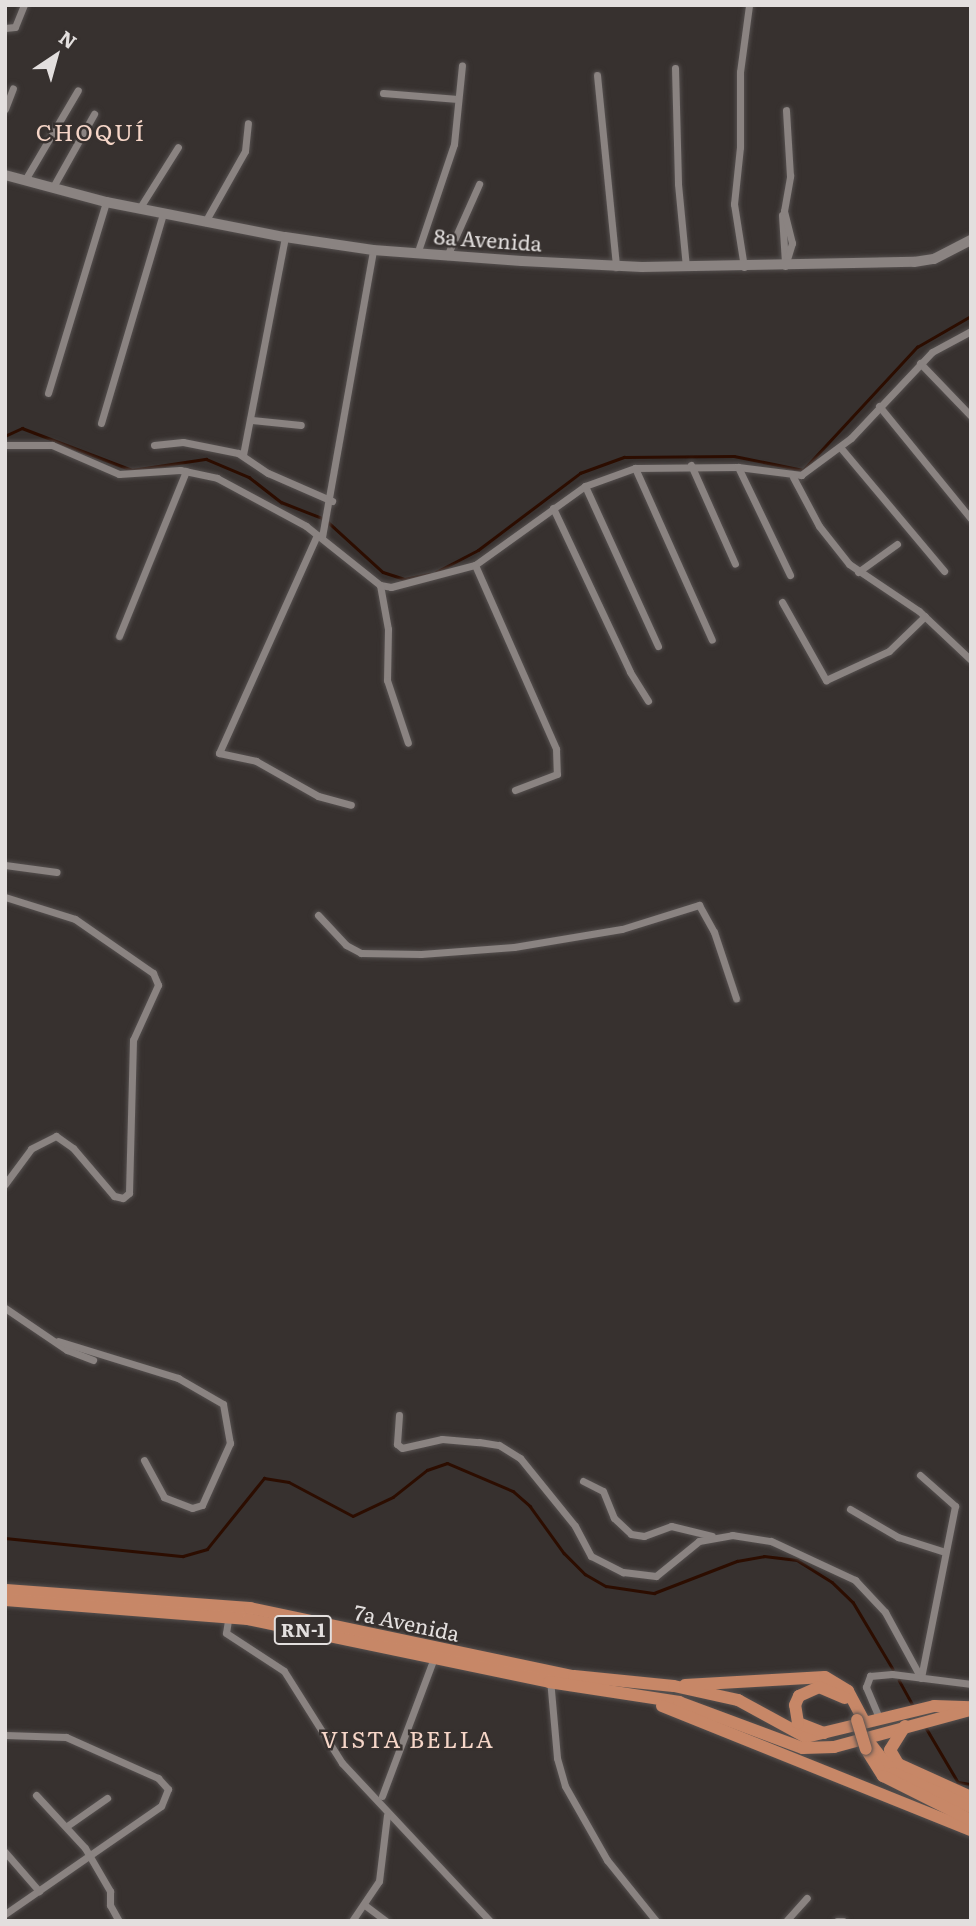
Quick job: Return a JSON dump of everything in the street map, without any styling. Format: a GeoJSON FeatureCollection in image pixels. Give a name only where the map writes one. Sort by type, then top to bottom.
{"type":"FeatureCollection","features":[{"type":"Feature","properties":{"kind":"main road","name":"7a Avenida"},"geometry":{"type":"LineString","coordinates":[[5,1590],[229,1612],[550,1676],[642,1699]]}},
{"type":"Feature","properties":{"kind":"main road","name":"7a Avenida"},"geometry":{"type":"LineString","coordinates":[[5,1600],[229,1612],[434,1658],[550,1676],[674,1686]]}},
{"type":"Feature","properties":{"kind":"main road"},"geometry":{"type":"LineString","coordinates":[[674,1686],[795,1675],[825,1677],[848,1691],[883,1776],[971,1820]]}},
{"type":"Feature","properties":{"kind":"main road","name":"RN-1"},"geometry":{"type":"LineString","coordinates":[[674,1686],[738,1700],[806,1737],[831,1734],[880,1720],[906,1720]]}},
{"type":"Feature","properties":{"kind":"main road"},"geometry":{"type":"LineString","coordinates":[[831,1734],[798,1723],[795,1705],[808,1689],[832,1689],[849,1703],[860,1720]]}},
{"type":"Feature","properties":{"kind":"main road"},"geometry":{"type":"LineString","coordinates":[[642,1699],[971,1830]]}},
{"type":"Feature","properties":{"kind":"main road","name":"RN-1"},"geometry":{"type":"LineString","coordinates":[[642,1699],[708,1710],[788,1743],[816,1749],[937,1711],[971,1709]]}},
{"type":"Feature","properties":{"kind":"main road"},"geometry":{"type":"LineString","coordinates":[[906,1720],[890,1750],[898,1764],[971,1797]]}},
{"type":"Feature","properties":{"kind":"main road"},"geometry":{"type":"LineString","coordinates":[[869,1747],[893,1773],[971,1807]]}},
{"type":"Feature","properties":{"kind":"street"},"geometry":{"type":"LineString","coordinates":[[5,28],[15,27],[24,5]]}},
{"type":"Feature","properties":{"kind":"street"},"geometry":{"type":"LineString","coordinates":[[744,267],[734,204],[740,146],[740,72],[749,5]]}},
{"type":"Feature","properties":{"kind":"street"},"geometry":{"type":"LineString","coordinates":[[417,254],[454,144],[462,65]]}},
{"type":"Feature","properties":{"kind":"street"},"geometry":{"type":"LineString","coordinates":[[675,68],[678,184],[686,267]]}},
{"type":"Feature","properties":{"kind":"street"},"geometry":{"type":"LineString","coordinates":[[597,75],[616,267]]}},
{"type":"Feature","properties":{"kind":"street"},"geometry":{"type":"LineString","coordinates":[[5,109],[13,88]]}},
{"type":"Feature","properties":{"kind":"street"},"geometry":{"type":"LineString","coordinates":[[25,180],[78,90]]}},
{"type":"Feature","properties":{"kind":"street"},"geometry":{"type":"LineString","coordinates":[[383,93],[458,99]]}},
{"type":"Feature","properties":{"kind":"street"},"geometry":{"type":"LineString","coordinates":[[785,267],[782,198],[787,188],[786,110]]}},
{"type":"Feature","properties":{"kind":"street"},"geometry":{"type":"LineString","coordinates":[[53,187],[94,114]]}},
{"type":"Feature","properties":{"kind":"street"},"geometry":{"type":"LineString","coordinates":[[205,222],[245,151],[248,123]]}},
{"type":"Feature","properties":{"kind":"street"},"geometry":{"type":"LineString","coordinates":[[139,209],[178,147]]}},
{"type":"Feature","properties":{"kind":"street","name":"8a Avenida"},"geometry":{"type":"LineString","coordinates":[[5,174],[106,202],[285,237],[373,250],[446,256],[616,267],[785,267],[914,262],[942,256],[971,240]]}},
{"type":"Feature","properties":{"kind":"street"},"geometry":{"type":"LineString","coordinates":[[446,256],[479,184]]}},
{"type":"Feature","properties":{"kind":"street"},"geometry":{"type":"LineString","coordinates":[[48,393],[106,202]]}},
{"type":"Feature","properties":{"kind":"street"},"geometry":{"type":"LineString","coordinates":[[101,423],[163,214]]}},
{"type":"Feature","properties":{"kind":"street"},"geometry":{"type":"LineString","coordinates":[[243,456],[285,237]]}},
{"type":"Feature","properties":{"kind":"street"},"geometry":{"type":"LineString","coordinates":[[351,805],[318,796],[256,761],[219,753],[320,536],[331,504],[373,250]]}},
{"type":"Feature","properties":{"kind":"street"},"geometry":{"type":"LineString","coordinates":[[380,585],[408,584],[475,565],[585,486],[635,468],[691,465],[737,467],[793,477],[840,447],[920,363],[942,344],[971,331]]}},
{"type":"Feature","properties":{"kind":"street"},"geometry":{"type":"LineString","coordinates":[[920,363],[971,416]]}},
{"type":"Feature","properties":{"kind":"street"},"geometry":{"type":"LineString","coordinates":[[879,405],[971,519]]}},
{"type":"Feature","properties":{"kind":"street"},"geometry":{"type":"LineString","coordinates":[[252,420],[301,425]]}},
{"type":"Feature","properties":{"kind":"street"},"geometry":{"type":"LineString","coordinates":[[154,445],[183,442],[243,456],[268,473],[331,504]]}},
{"type":"Feature","properties":{"kind":"street"},"geometry":{"type":"LineString","coordinates":[[5,445],[52,446],[119,474],[186,471],[217,478],[320,536],[380,585],[388,629],[387,680],[408,743]]}},
{"type":"Feature","properties":{"kind":"street"},"geometry":{"type":"LineString","coordinates":[[840,447],[944,571]]}},
{"type":"Feature","properties":{"kind":"street"},"geometry":{"type":"LineString","coordinates":[[691,465],[735,564]]}},
{"type":"Feature","properties":{"kind":"street"},"geometry":{"type":"LineString","coordinates":[[737,467],[790,575]]}},
{"type":"Feature","properties":{"kind":"street"},"geometry":{"type":"LineString","coordinates":[[635,468],[712,640]]}},
{"type":"Feature","properties":{"kind":"street"},"geometry":{"type":"LineString","coordinates":[[119,636],[186,471]]}},
{"type":"Feature","properties":{"kind":"street"},"geometry":{"type":"LineString","coordinates":[[793,477],[819,526],[858,572],[925,616],[971,660]]}},
{"type":"Feature","properties":{"kind":"street"},"geometry":{"type":"LineString","coordinates":[[585,486],[658,646]]}},
{"type":"Feature","properties":{"kind":"street"},"geometry":{"type":"LineString","coordinates":[[553,508],[630,672],[648,701]]}},
{"type":"Feature","properties":{"kind":"street"},"geometry":{"type":"LineString","coordinates":[[858,572],[897,544]]}},
{"type":"Feature","properties":{"kind":"street"},"geometry":{"type":"LineString","coordinates":[[475,565],[556,750],[557,774],[515,790]]}},
{"type":"Feature","properties":{"kind":"street"},"geometry":{"type":"LineString","coordinates":[[782,603],[827,680],[889,651],[925,616]]}},
{"type":"Feature","properties":{"kind":"street"},"geometry":{"type":"LineString","coordinates":[[5,865],[57,872]]}},
{"type":"Feature","properties":{"kind":"street"},"geometry":{"type":"LineString","coordinates":[[5,897],[75,919],[153,973],[158,985],[133,1040],[129,1193],[123,1198],[114,1196],[73,1148],[56,1136],[31,1149],[5,1184]]}},
{"type":"Feature","properties":{"kind":"street"},"geometry":{"type":"LineString","coordinates":[[318,915],[345,945],[361,953],[421,954],[514,947],[622,929],[699,905],[736,998]]}},
{"type":"Feature","properties":{"kind":"street"},"geometry":{"type":"LineString","coordinates":[[5,1308],[93,1360]]}},
{"type":"Feature","properties":{"kind":"street"},"geometry":{"type":"LineString","coordinates":[[58,1340],[178,1378],[223,1404],[231,1439],[202,1505],[192,1508],[164,1497],[144,1460]]}},
{"type":"Feature","properties":{"kind":"street"},"geometry":{"type":"LineString","coordinates":[[399,1415],[397,1444],[402,1448],[442,1439],[479,1442],[499,1445],[520,1458],[564,1510],[598,1563],[647,1577],[656,1576],[699,1541],[713,1536]]}},
{"type":"Feature","properties":{"kind":"street"},"geometry":{"type":"LineString","coordinates":[[920,1475],[954,1503],[921,1678]]}},
{"type":"Feature","properties":{"kind":"street"},"geometry":{"type":"LineString","coordinates":[[583,1481],[603,1491],[614,1518],[631,1534],[644,1536],[671,1526],[713,1536],[771,1541],[855,1580],[885,1612],[921,1678]]}},
{"type":"Feature","properties":{"kind":"street"},"geometry":{"type":"LineString","coordinates":[[850,1509],[898,1537],[945,1552]]}},
{"type":"Feature","properties":{"kind":"street"},"geometry":{"type":"LineString","coordinates":[[229,1612],[226,1633],[284,1671],[342,1763],[387,1815],[490,1921]]}},
{"type":"Feature","properties":{"kind":"street"},"geometry":{"type":"LineString","coordinates":[[382,1796],[434,1658]]}},
{"type":"Feature","properties":{"kind":"street"},"geometry":{"type":"LineString","coordinates":[[880,1720],[866,1687],[868,1678],[882,1674],[971,1684]]}},
{"type":"Feature","properties":{"kind":"street"},"geometry":{"type":"LineString","coordinates":[[550,1676],[557,1758],[565,1786],[607,1860],[656,1921]]}},
{"type":"Feature","properties":{"kind":"street"},"geometry":{"type":"LineString","coordinates":[[5,1735],[66,1737],[167,1784],[167,1797],[161,1806],[5,1914]]}},
{"type":"Feature","properties":{"kind":"street"},"geometry":{"type":"LineString","coordinates":[[36,1794],[67,1826],[108,1887],[119,1921]]}},
{"type":"Feature","properties":{"kind":"street"},"geometry":{"type":"LineString","coordinates":[[67,1826],[107,1798]]}},
{"type":"Feature","properties":{"kind":"street"},"geometry":{"type":"LineString","coordinates":[[352,1921],[366,1906],[380,1875],[387,1815]]}},
{"type":"Feature","properties":{"kind":"street"},"geometry":{"type":"LineString","coordinates":[[5,1852],[39,1891]]}},
{"type":"Feature","properties":{"kind":"street"},"geometry":{"type":"LineString","coordinates":[[786,1921],[807,1898]]}},
{"type":"Feature","properties":{"kind":"street"},"geometry":{"type":"LineString","coordinates":[[366,1906],[386,1921]]}},
{"type":"Feature","properties":{"kind":"street"},"geometry":{"type":"LineString","coordinates":[[837,1921],[843,1921]]}},
{"type":"Feature","properties":{"kind":"waterway"},"geometry":{"type":"LineString","coordinates":[[436,572],[478,550],[580,473],[624,457],[734,456],[803,470],[917,347],[971,316]]}},
{"type":"Feature","properties":{"kind":"waterway"},"geometry":{"type":"LineString","coordinates":[[5,436],[22,428],[132,470],[206,459],[249,477],[281,502],[322,518]]}},
{"type":"Feature","properties":{"kind":"waterway"},"geometry":{"type":"LineString","coordinates":[[328,522],[383,572],[405,579],[429,574]]}},
{"type":"Feature","properties":{"kind":"waterway"},"geometry":{"type":"LineString","coordinates":[[5,1538],[183,1556],[207,1549],[264,1478],[289,1482],[353,1516],[393,1497],[427,1470],[447,1463],[513,1491],[530,1506],[564,1553],[585,1574],[606,1586],[654,1593],[737,1561],[764,1556],[797,1560],[832,1582],[853,1602],[893,1669]]}},
{"type":"Feature","properties":{"kind":"waterway"},"geometry":{"type":"LineString","coordinates":[[899,1680],[913,1705]]}},
{"type":"Feature","properties":{"kind":"waterway"},"geometry":{"type":"LineString","coordinates":[[925,1726],[958,1782],[971,1784]]}},
{"type":"Feature","properties":{"kind":"district","name":"CHOQUÍ"},"geometry":{"type":"Point","coordinates":[91,131]}},
{"type":"Feature","properties":{"kind":"district","name":"VISTA BELLA"},"geometry":{"type":"Point","coordinates":[408,1738]}}]}
